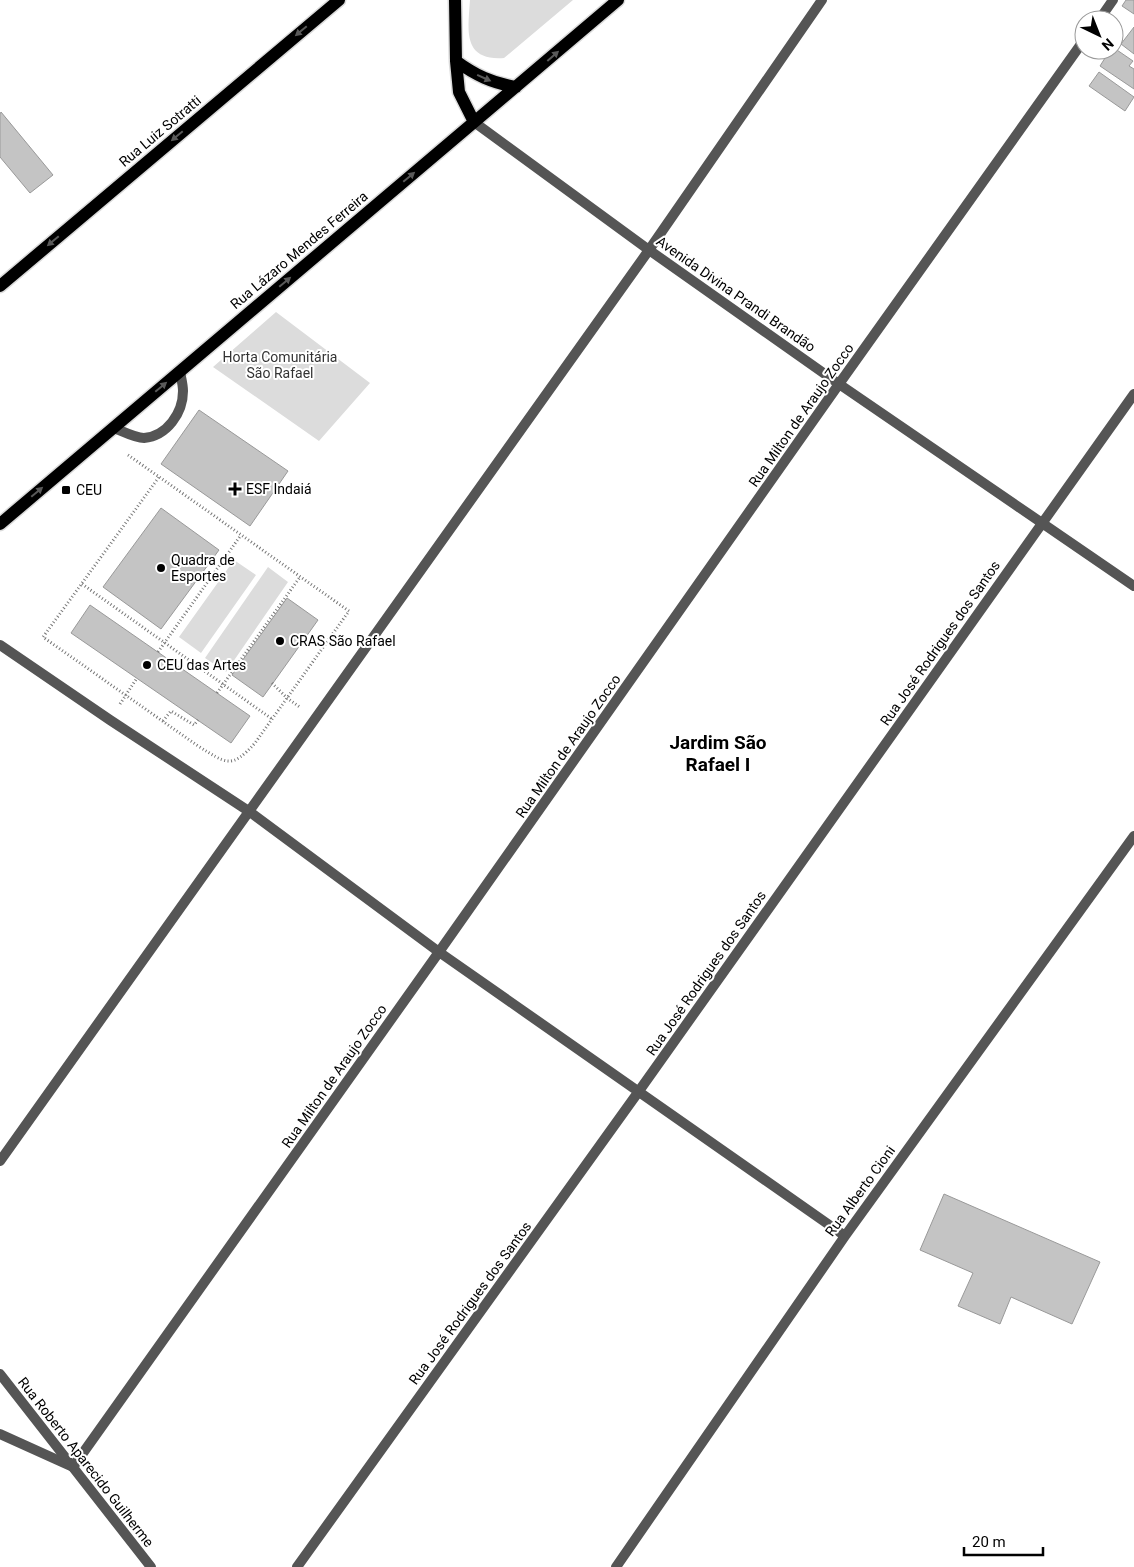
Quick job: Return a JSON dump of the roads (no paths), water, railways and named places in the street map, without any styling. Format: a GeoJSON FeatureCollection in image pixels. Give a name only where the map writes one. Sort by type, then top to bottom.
{"type":"FeatureCollection","features":[{"type":"Feature","properties":{"kind":"main road","name":"Rua Luiz Sotratti"},"geometry":{"type":"LineString","coordinates":[[0,286],[339,0]]}},
{"type":"Feature","properties":{"kind":"main road"},"geometry":{"type":"LineString","coordinates":[[455,0],[456,61],[459,92],[474,122]]}},
{"type":"Feature","properties":{"kind":"main road","name":"Rua Lázaro Mendes Ferreira"},"geometry":{"type":"LineString","coordinates":[[0,524],[618,0]]}},
{"type":"Feature","properties":{"kind":"main road"},"geometry":{"type":"LineString","coordinates":[[456,61],[483,79],[516,87]]}},
{"type":"Feature","properties":{"kind":"street"},"geometry":{"type":"LineString","coordinates":[[0,1161],[649,250],[822,0]]}},
{"type":"Feature","properties":{"kind":"street","name":"Rua Milton de Araujo Zocco"},"geometry":{"type":"LineString","coordinates":[[73,1467],[1074,54]]}},
{"type":"Feature","properties":{"kind":"street","name":"Avenida Divina Prandi Brandão"},"geometry":{"type":"LineString","coordinates":[[474,122],[649,250],[839,384],[1134,586]]}},
{"type":"Feature","properties":{"kind":"street"},"geometry":{"type":"LineString","coordinates":[[114,428],[142,438],[161,433],[176,418],[182,404],[184,389],[180,371]]}},
{"type":"Feature","properties":{"kind":"street","name":"Rua José Rodrigues dos Santos"},"geometry":{"type":"LineString","coordinates":[[297,1567],[1134,394]]}},
{"type":"Feature","properties":{"kind":"street"},"geometry":{"type":"LineString","coordinates":[[0,645],[250,812],[439,952],[845,1236]]}},
{"type":"Feature","properties":{"kind":"street","name":"Rua Alberto Cioni"},"geometry":{"type":"LineString","coordinates":[[616,1567],[845,1236],[1134,836]]}},
{"type":"Feature","properties":{"kind":"street","name":"Rua Roberto Aparecido Guilherme"},"geometry":{"type":"LineString","coordinates":[[0,1374],[150,1567]]}},
{"type":"Feature","properties":{"kind":"street"},"geometry":{"type":"LineString","coordinates":[[0,1434],[73,1467]]}},
{"type":"Feature","properties":{"kind":"place","name":"ESF Indaiá"},"geometry":{"type":"Point","coordinates":[235,489]}},
{"type":"Feature","properties":{"kind":"place","name":"CEU"},"geometry":{"type":"Point","coordinates":[66,490]}},
{"type":"Feature","properties":{"kind":"place","name":"Quadra de Esportes"},"geometry":{"type":"Point","coordinates":[161,568]}},
{"type":"Feature","properties":{"kind":"place","name":"CRAS São Rafael"},"geometry":{"type":"Point","coordinates":[280,641]}},
{"type":"Feature","properties":{"kind":"place","name":"CEU das Artes"},"geometry":{"type":"Point","coordinates":[147,665]}},
{"type":"Feature","properties":{"kind":"district","name":"Jardim São Rafael I"},"geometry":{"type":"Point","coordinates":[718,753]}},
{"type":"Feature","properties":{"kind":"park label","name":"Horta Comunitária São Rafael"},"geometry":{"type":"Point","coordinates":[280,366]}}]}
